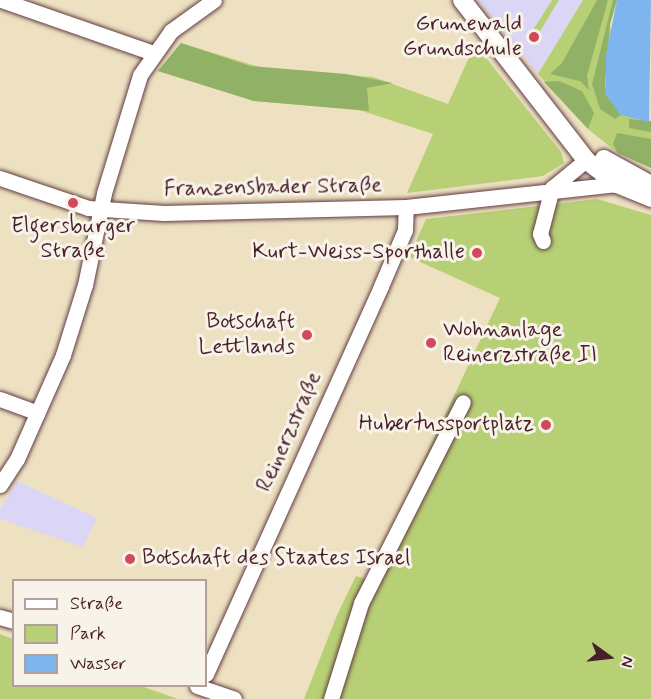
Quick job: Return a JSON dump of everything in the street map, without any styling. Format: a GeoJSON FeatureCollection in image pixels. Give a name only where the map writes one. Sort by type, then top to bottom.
{"type":"FeatureCollection","features":[{"type":"Feature","properties":{"kind":"main road"},"geometry":{"type":"LineString","coordinates":[[462,0],[616,183],[651,198]]}},
{"type":"Feature","properties":{"kind":"main road"},"geometry":{"type":"LineString","coordinates":[[594,159],[651,185]]}},
{"type":"Feature","properties":{"kind":"street"},"geometry":{"type":"LineString","coordinates":[[0,0],[153,53]]}},
{"type":"Feature","properties":{"kind":"street"},"geometry":{"type":"LineString","coordinates":[[0,485],[38,413],[76,314],[100,210],[140,75],[153,53],[171,32],[214,0]]}},
{"type":"Feature","properties":{"kind":"street"},"geometry":{"type":"LineString","coordinates":[[543,241],[540,234],[552,188],[594,159]]}},
{"type":"Feature","properties":{"kind":"street","name":"Franzensbader Straße"},"geometry":{"type":"LineString","coordinates":[[0,178],[100,210],[262,213],[406,207],[552,188],[616,183]]}},
{"type":"Feature","properties":{"kind":"street","name":"Reinerzstraße"},"geometry":{"type":"LineString","coordinates":[[207,671],[381,286],[405,230],[406,207]]}},
{"type":"Feature","properties":{"kind":"street"},"geometry":{"type":"LineString","coordinates":[[0,399],[38,413]]}},
{"type":"Feature","properties":{"kind":"street"},"geometry":{"type":"LineString","coordinates":[[332,699],[361,603],[463,402]]}},
{"type":"Feature","properties":{"kind":"street"},"geometry":{"type":"LineString","coordinates":[[203,687],[234,699]]}},
{"type":"Feature","properties":{"kind":"shaded area","name":"Grunewald Grundschule"},"geometry":{"type":"Polygon","coordinates":[[[478,0],[583,0],[538,74],[478,0]]]}},
{"type":"Feature","properties":{"kind":"shaded area"},"geometry":{"type":"Polygon","coordinates":[[[17,481],[97,518],[83,547],[0,519],[0,509],[17,481]]]}},
{"type":"Feature","properties":{"kind":"green space"},"geometry":{"type":"Polygon","coordinates":[[[552,0],[559,0],[539,33],[533,30],[552,0]]]}},
{"type":"Feature","properties":{"kind":"green space"},"geometry":{"type":"Polygon","coordinates":[[[583,0],[617,0],[610,24],[621,114],[651,121],[651,168],[618,153],[588,129],[538,74],[583,0]]]}},
{"type":"Feature","properties":{"kind":"green space"},"geometry":{"type":"Polygon","coordinates":[[[597,0],[608,0],[587,76],[589,90],[580,81],[550,74],[562,63],[597,0]]]}},
{"type":"Feature","properties":{"kind":"green space"},"geometry":{"type":"Polygon","coordinates":[[[613,0],[617,0],[610,24],[605,82],[606,95],[621,115],[615,119],[600,109],[592,84],[613,0]]]}},
{"type":"Feature","properties":{"kind":"green space"},"geometry":{"type":"Polygon","coordinates":[[[181,43],[266,69],[373,77],[448,104],[475,44],[561,152],[564,163],[543,176],[407,193],[433,134],[356,109],[254,101],[158,71],[181,43]]]}},
{"type":"Feature","properties":{"kind":"green space"},"geometry":{"type":"Polygon","coordinates":[[[181,43],[250,66],[346,74],[393,83],[367,88],[369,111],[254,101],[158,71],[181,43]]]}},
{"type":"Feature","properties":{"kind":"green space"},"geometry":{"type":"Polygon","coordinates":[[[559,81],[582,91],[594,113],[588,129],[544,82],[559,81]]]}},
{"type":"Feature","properties":{"kind":"green space"},"geometry":{"type":"Polygon","coordinates":[[[629,119],[651,121],[651,132],[629,128],[629,119]]]}},
{"type":"Feature","properties":{"kind":"green space"},"geometry":{"type":"Polygon","coordinates":[[[617,133],[651,139],[651,168],[618,153],[613,144],[617,133]]]}},
{"type":"Feature","properties":{"kind":"green space","name":"Hubertussportplatz"},"geometry":{"type":"Polygon","coordinates":[[[597,199],[651,215],[651,699],[304,699],[337,615],[356,576],[365,579],[397,517],[500,298],[409,257],[426,219],[597,199]]]}},
{"type":"Feature","properties":{"kind":"green space"},"geometry":{"type":"Polygon","coordinates":[[[0,634],[12,639],[12,687],[144,687],[178,699],[0,699],[0,634]]]}},
{"type":"Feature","properties":{"kind":"water"},"geometry":{"type":"Polygon","coordinates":[[[617,0],[651,0],[649,122],[621,115],[606,95],[606,55],[617,0]]]}},
{"type":"Feature","properties":{"kind":"place","name":"Grunewald Grundschule"},"geometry":{"type":"Point","coordinates":[534,37]}},
{"type":"Feature","properties":{"kind":"place","name":"Elgersburger Straße"},"geometry":{"type":"Point","coordinates":[73,203]}},
{"type":"Feature","properties":{"kind":"place","name":"Kurt-Weiss-Sporthalle"},"geometry":{"type":"Point","coordinates":[477,253]}},
{"type":"Feature","properties":{"kind":"place","name":"Botschaft Lettlands"},"geometry":{"type":"Point","coordinates":[307,335]}},
{"type":"Feature","properties":{"kind":"place","name":"Wohnanlage Reinerzstraße II"},"geometry":{"type":"Point","coordinates":[431,343]}},
{"type":"Feature","properties":{"kind":"place","name":"Hubertussportplatz"},"geometry":{"type":"Point","coordinates":[546,425]}},
{"type":"Feature","properties":{"kind":"place","name":"Botschaft des Staates Israel"},"geometry":{"type":"Point","coordinates":[130,559]}}]}
